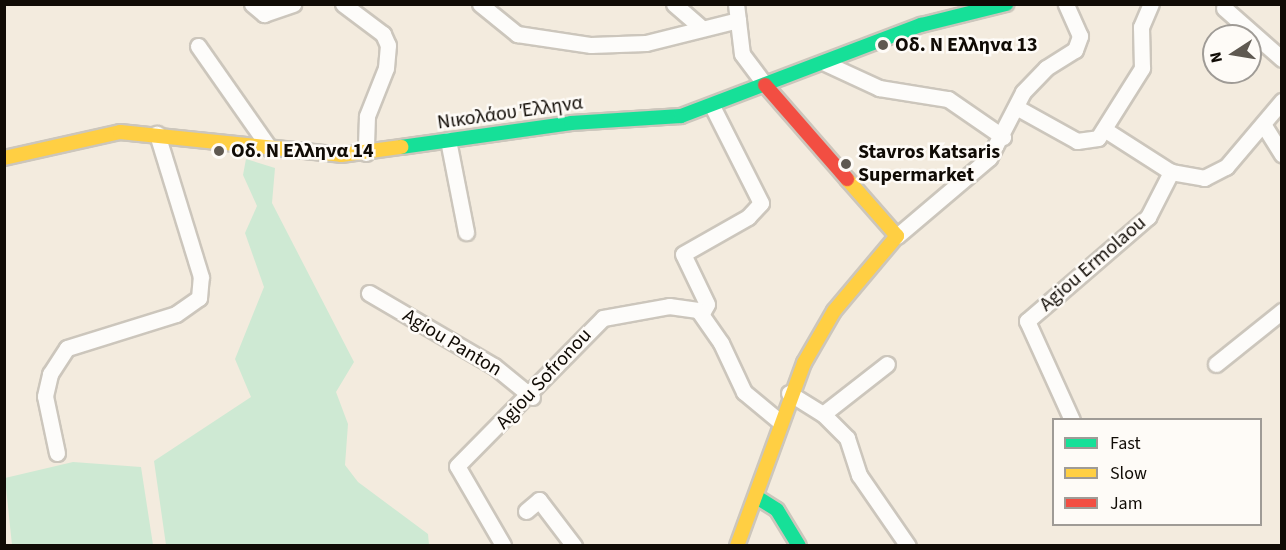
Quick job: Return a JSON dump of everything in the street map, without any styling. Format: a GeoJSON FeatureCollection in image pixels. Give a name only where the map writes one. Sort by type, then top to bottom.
{"type":"FeatureCollection","features":[{"type":"Feature","properties":{"kind":"street"},"geometry":{"type":"LineString","coordinates":[[252,4],[264,14],[293,4]]}},
{"type":"Feature","properties":{"kind":"street"},"geometry":{"type":"LineString","coordinates":[[343,4],[383,34],[388,45],[386,68],[367,116],[366,153]]}},
{"type":"Feature","properties":{"kind":"street"},"geometry":{"type":"LineString","coordinates":[[480,4],[517,34],[569,43],[646,43],[700,27],[737,12],[742,54],[765,86],[897,236]]}},
{"type":"Feature","properties":{"kind":"street"},"geometry":{"type":"LineString","coordinates":[[674,4],[700,27]]}},
{"type":"Feature","properties":{"kind":"street","name":"Νικολάου Έλληνα"},"geometry":{"type":"LineString","coordinates":[[4,158],[103,134],[157,134],[320,155],[366,153],[448,140],[713,108],[921,24],[1006,4]]}},
{"type":"Feature","properties":{"kind":"street"},"geometry":{"type":"LineString","coordinates":[[737,546],[758,498],[789,393],[834,311],[897,236],[990,158],[1004,136],[1016,107],[1034,79],[1080,42],[1066,4]]}},
{"type":"Feature","properties":{"kind":"street"},"geometry":{"type":"LineString","coordinates":[[1016,107],[1077,141],[1090,141],[1107,130],[1142,68],[1141,27],[1151,4]]}},
{"type":"Feature","properties":{"kind":"street"},"geometry":{"type":"LineString","coordinates":[[1224,8],[1281,59]]}},
{"type":"Feature","properties":{"kind":"street"},"geometry":{"type":"LineString","coordinates":[[198,46],[270,148]]}},
{"type":"Feature","properties":{"kind":"street"},"geometry":{"type":"LineString","coordinates":[[825,63],[879,88],[948,99],[1004,136]]}},
{"type":"Feature","properties":{"kind":"street"},"geometry":{"type":"LineString","coordinates":[[1107,130],[1171,172],[1194,180],[1216,174],[1263,124],[1281,101]]}},
{"type":"Feature","properties":{"kind":"street"},"geometry":{"type":"LineString","coordinates":[[713,108],[761,203],[748,217],[683,254],[707,304],[702,313],[744,392],[779,421]]}},
{"type":"Feature","properties":{"kind":"street"},"geometry":{"type":"LineString","coordinates":[[1263,124],[1281,155]]}},
{"type":"Feature","properties":{"kind":"street"},"geometry":{"type":"LineString","coordinates":[[57,453],[45,396],[50,374],[67,348],[176,314],[199,298],[201,277],[157,134]]}},
{"type":"Feature","properties":{"kind":"street"},"geometry":{"type":"LineString","coordinates":[[448,140],[466,232]]}},
{"type":"Feature","properties":{"kind":"street","name":"Agiou Ermolaou"},"geometry":{"type":"LineString","coordinates":[[1071,418],[1027,321],[1148,217],[1171,172]]}},
{"type":"Feature","properties":{"kind":"street","name":"Agiou Panton"},"geometry":{"type":"LineString","coordinates":[[369,293],[494,366],[532,397]]}},
{"type":"Feature","properties":{"kind":"street","name":"Agiou Sofronou"},"geometry":{"type":"LineString","coordinates":[[503,545],[457,466],[532,397],[603,318],[669,306],[702,313]]}},
{"type":"Feature","properties":{"kind":"street"},"geometry":{"type":"LineString","coordinates":[[1216,364],[1281,311]]}},
{"type":"Feature","properties":{"kind":"street"},"geometry":{"type":"LineString","coordinates":[[823,414],[887,364]]}},
{"type":"Feature","properties":{"kind":"street"},"geometry":{"type":"LineString","coordinates":[[789,393],[823,414],[847,438],[860,475],[908,546]]}},
{"type":"Feature","properties":{"kind":"street"},"geometry":{"type":"LineString","coordinates":[[758,498],[777,510],[800,546]]}},
{"type":"Feature","properties":{"kind":"street"},"geometry":{"type":"LineString","coordinates":[[526,511],[540,500],[574,546]]}},
{"type":"Feature","properties":{"kind":"green space"},"geometry":{"type":"Polygon","coordinates":[[[246,159],[275,168],[272,203],[354,362],[336,392],[348,424],[345,465],[358,482],[428,534],[429,545],[166,545],[154,461],[251,397],[235,359],[264,287],[245,233],[257,206],[243,175],[246,159]]]}},
{"type":"Feature","properties":{"kind":"green space"},"geometry":{"type":"Polygon","coordinates":[[[73,462],[141,467],[153,545],[12,545],[5,478],[73,462]]]}},
{"type":"Feature","properties":{"kind":"traffic: fast"},"geometry":{"type":"LineString","coordinates":[[401,147],[571,123],[681,116],[921,25],[1006,4]]}},
{"type":"Feature","properties":{"kind":"traffic: fast"},"geometry":{"type":"LineString","coordinates":[[758,498],[777,510],[799,546]]}},
{"type":"Feature","properties":{"kind":"traffic: slow"},"geometry":{"type":"LineString","coordinates":[[4,158],[120,132],[341,155],[401,147]]}},
{"type":"Feature","properties":{"kind":"traffic: slow"},"geometry":{"type":"LineString","coordinates":[[737,546],[804,363],[834,311],[897,236],[847,179]]}},
{"type":"Feature","properties":{"kind":"traffic: jam"},"geometry":{"type":"LineString","coordinates":[[765,85],[847,179]]}},
{"type":"Feature","properties":{"kind":"place","name":"Οδ. Ν Ελληνα 13"},"geometry":{"type":"Point","coordinates":[883,45]}},
{"type":"Feature","properties":{"kind":"place","name":"Οδ. Ν Ελληνα 14"},"geometry":{"type":"Point","coordinates":[219,151]}},
{"type":"Feature","properties":{"kind":"place","name":"Stavros Katsaris Supermarket"},"geometry":{"type":"Point","coordinates":[846,164]}}]}
